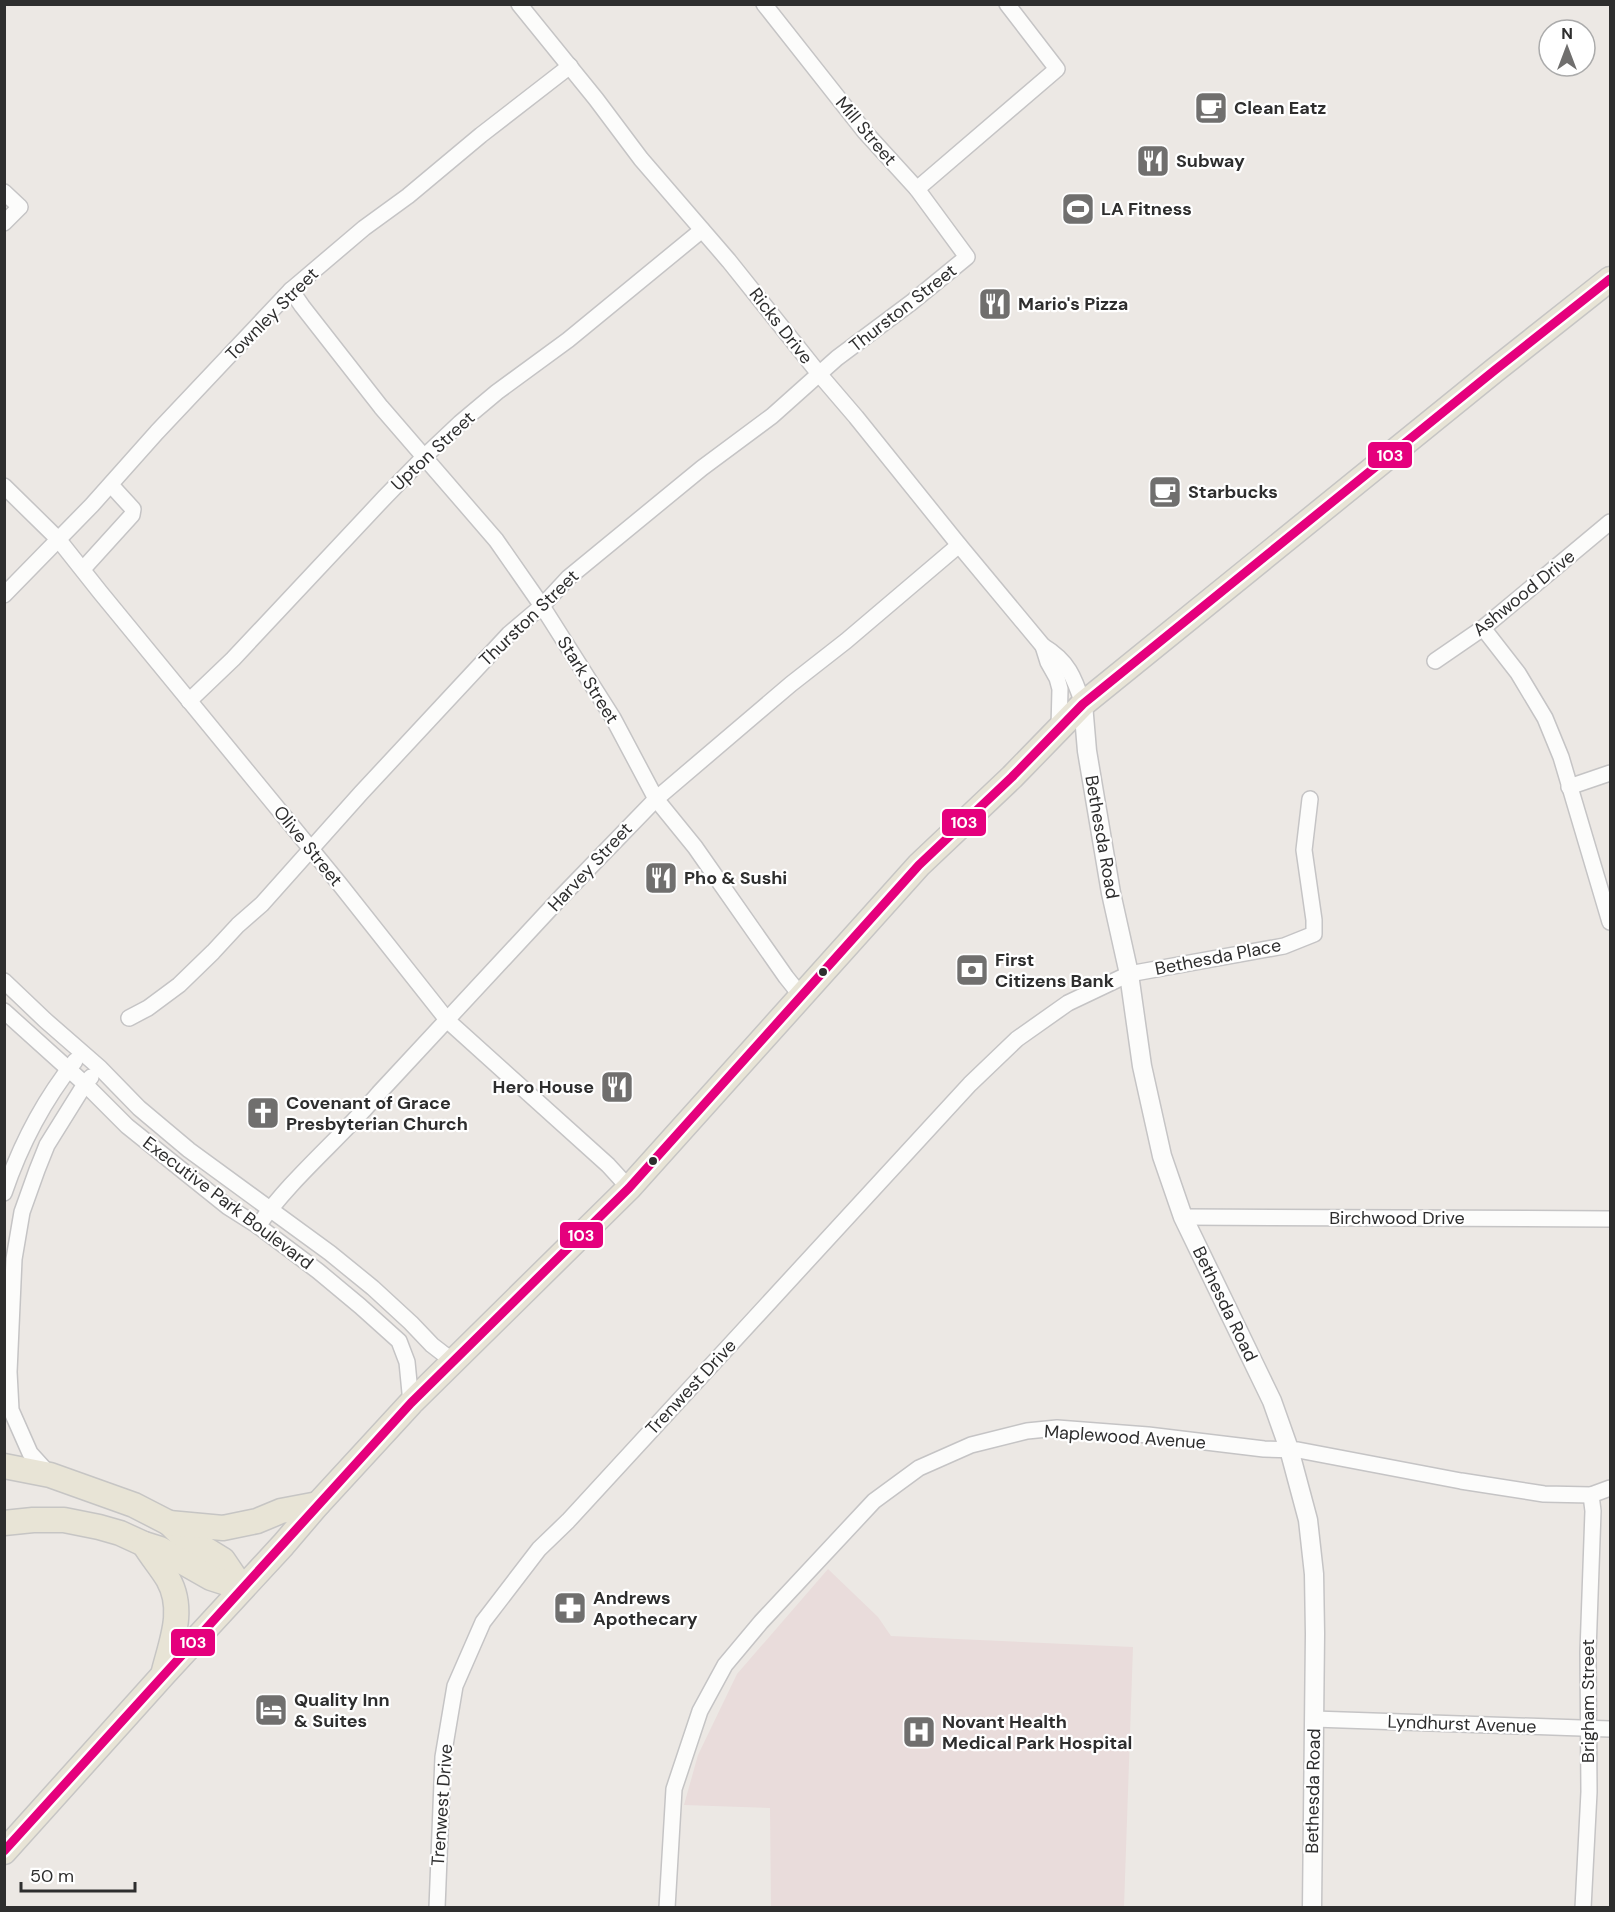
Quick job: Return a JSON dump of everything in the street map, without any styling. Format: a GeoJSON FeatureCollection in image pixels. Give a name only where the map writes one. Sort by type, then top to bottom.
{"type":"FeatureCollection","features":[{"type":"Feature","properties":{"kind":"main road"},"geometry":{"type":"LineString","coordinates":[[5,1851],[411,1403],[629,1188],[919,865],[1009,780],[1083,704],[1611,279]]}},
{"type":"Feature","properties":{"kind":"main road"},"geometry":{"type":"LineString","coordinates":[[4,1466],[50,1475],[134,1505],[169,1523],[179,1533],[223,1560],[242,1588]]}},
{"type":"Feature","properties":{"kind":"main road"},"geometry":{"type":"LineString","coordinates":[[169,1523],[223,1528],[257,1521],[281,1511],[318,1504]]}},
{"type":"Feature","properties":{"kind":"main road"},"geometry":{"type":"LineString","coordinates":[[4,1523],[64,1520],[120,1533],[160,1549],[211,1578],[242,1588]]}},
{"type":"Feature","properties":{"kind":"main road"},"geometry":{"type":"LineString","coordinates":[[144,1544],[167,1577],[176,1602],[178,1615],[164,1674]]}},
{"type":"Feature","properties":{"kind":"street","name":"Ricks Drive"},"geometry":{"type":"LineString","coordinates":[[519,4],[641,159],[758,297],[958,545],[1043,646],[1058,656],[1075,679],[1083,704]]}},
{"type":"Feature","properties":{"kind":"street","name":"Mill Street"},"geometry":{"type":"LineString","coordinates":[[764,4],[865,132],[917,189],[968,257]]}},
{"type":"Feature","properties":{"kind":"street"},"geometry":{"type":"LineString","coordinates":[[917,189],[1057,69],[1008,4]]}},
{"type":"Feature","properties":{"kind":"street","name":"Townley Street"},"geometry":{"type":"LineString","coordinates":[[4,595],[111,485],[157,432],[291,290],[364,228],[408,196],[481,135],[570,66]]}},
{"type":"Feature","properties":{"kind":"street"},"geometry":{"type":"LineString","coordinates":[[4,192],[20,207],[4,224]]}},
{"type":"Feature","properties":{"kind":"street","name":"Upton Street"},"geometry":{"type":"LineString","coordinates":[[189,701],[233,659],[424,457],[497,392],[568,340],[702,230]]}},
{"type":"Feature","properties":{"kind":"street","name":"Thurston Street"},"geometry":{"type":"LineString","coordinates":[[129,1018],[148,1008],[179,985],[262,903],[509,633],[542,606],[568,578],[702,468],[772,416],[837,358],[921,296],[968,257]]}},
{"type":"Feature","properties":{"kind":"street","name":"Stark Street"},"geometry":{"type":"LineString","coordinates":[[291,290],[381,406],[496,540],[542,606],[613,718],[656,799],[695,847],[786,978],[802,997]]}},
{"type":"Feature","properties":{"kind":"street"},"geometry":{"type":"LineString","coordinates":[[83,569],[132,516],[133,509],[111,485]]}},
{"type":"Feature","properties":{"kind":"street","name":"Olive Street"},"geometry":{"type":"LineString","coordinates":[[4,486],[58,539],[83,569],[448,1021],[608,1165],[629,1188]]}},
{"type":"Feature","properties":{"kind":"street","name":"Ashwood Drive"},"geometry":{"type":"LineString","coordinates":[[1436,661],[1483,628],[1611,522]]}},
{"type":"Feature","properties":{"kind":"street","name":"Harvey Street"},"geometry":{"type":"LineString","coordinates":[[258,1226],[270,1208],[319,1155],[356,1120],[563,895],[656,799],[958,545]]}},
{"type":"Feature","properties":{"kind":"street"},"geometry":{"type":"LineString","coordinates":[[1483,628],[1518,672],[1545,718],[1561,757],[1611,922]]}},
{"type":"Feature","properties":{"kind":"street","name":"Ricks Drive"},"geometry":{"type":"LineString","coordinates":[[1043,646],[1060,689],[1059,729]]}},
{"type":"Feature","properties":{"kind":"street","name":"Bethesda Road"},"geometry":{"type":"LineString","coordinates":[[1083,704],[1084,733],[1108,872],[1129,974],[1142,1066],[1162,1156],[1183,1217],[1272,1401],[1289,1449],[1308,1520],[1314,1574],[1312,1908]]}},
{"type":"Feature","properties":{"kind":"street"},"geometry":{"type":"LineString","coordinates":[[1569,786],[1611,773]]}},
{"type":"Feature","properties":{"kind":"street","name":"Bethesda Place"},"geometry":{"type":"LineString","coordinates":[[1129,974],[1284,946],[1314,934],[1304,850],[1310,799]]}},
{"type":"Feature","properties":{"kind":"street","name":"Trenwest Drive"},"geometry":{"type":"LineString","coordinates":[[437,1908],[443,1757],[455,1686],[479,1631],[494,1608],[539,1549],[568,1521],[970,1084],[1017,1039],[1068,1003],[1129,974]]}},
{"type":"Feature","properties":{"kind":"street","name":"Executive Park Boulevard"},"geometry":{"type":"LineString","coordinates":[[4,981],[100,1068],[139,1108],[330,1253],[373,1288],[432,1345],[454,1362]]}},
{"type":"Feature","properties":{"kind":"street","name":"Executive Park Boulevard"},"geometry":{"type":"LineString","coordinates":[[29,1004],[9,1015],[85,1084],[127,1126],[228,1207],[258,1226],[318,1271],[399,1341],[407,1362],[411,1403]]}},
{"type":"Feature","properties":{"kind":"street"},"geometry":{"type":"LineString","coordinates":[[4,1193],[18,1158],[48,1100],[82,1052]]}},
{"type":"Feature","properties":{"kind":"street"},"geometry":{"type":"LineString","coordinates":[[50,1475],[30,1453],[11,1410],[9,1259],[22,1212],[47,1145],[85,1084],[100,1068]]}},
{"type":"Feature","properties":{"kind":"street"},"geometry":{"type":"LineString","coordinates":[[18,1158],[37,1170]]}},
{"type":"Feature","properties":{"kind":"street","name":"Birchwood Drive"},"geometry":{"type":"LineString","coordinates":[[1183,1217],[1611,1219]]}},
{"type":"Feature","properties":{"kind":"street","name":"Maplewood Avenue"},"geometry":{"type":"LineString","coordinates":[[667,1908],[674,1789],[699,1711],[725,1665],[761,1622],[874,1501],[920,1468],[971,1444],[1027,1431],[1066,1429],[1264,1449],[1289,1449],[1544,1494],[1591,1495],[1611,1488]]}},
{"type":"Feature","properties":{"kind":"street","name":"Brigham Street"},"geometry":{"type":"LineString","coordinates":[[1583,1908],[1589,1792],[1587,1728],[1593,1511],[1591,1495]]}},
{"type":"Feature","properties":{"kind":"street","name":"Lyndhurst Avenue"},"geometry":{"type":"LineString","coordinates":[[1314,1719],[1611,1729]]}},
{"type":"Feature","properties":{"kind":"shaded area","name":"Novant Health Medical Park Hospital"},"geometry":{"type":"Polygon","coordinates":[[[828,1569],[878,1617],[891,1636],[1133,1647],[1124,1907],[771,1907],[770,1808],[684,1805],[698,1755],[737,1674],[828,1569]]]}},
{"type":"Feature","properties":{"kind":"transit line","name":"103"},"geometry":{"type":"LineString","coordinates":[[4,1851],[411,1403],[629,1188],[919,865],[1012,777],[1083,704],[1610,279]]}},
{"type":"Feature","properties":{"kind":"place","name":"Clean Eatz"},"geometry":{"type":"Point","coordinates":[1211,108]}},
{"type":"Feature","properties":{"kind":"place","name":"Subway"},"geometry":{"type":"Point","coordinates":[1153,161]}},
{"type":"Feature","properties":{"kind":"place","name":"LA Fitness"},"geometry":{"type":"Point","coordinates":[1078,209]}},
{"type":"Feature","properties":{"kind":"place","name":"Mario's Pizza"},"geometry":{"type":"Point","coordinates":[995,304]}},
{"type":"Feature","properties":{"kind":"place","name":"Starbucks"},"geometry":{"type":"Point","coordinates":[1165,492]}},
{"type":"Feature","properties":{"kind":"place","name":"Pho & Sushi"},"geometry":{"type":"Point","coordinates":[661,878]}},
{"type":"Feature","properties":{"kind":"place","name":"First Citizens Bank"},"geometry":{"type":"Point","coordinates":[972,970]}},
{"type":"Feature","properties":{"kind":"place","name":"Hero House"},"geometry":{"type":"Point","coordinates":[617,1087]}},
{"type":"Feature","properties":{"kind":"place","name":"Covenant of Grace Presbyterian Church"},"geometry":{"type":"Point","coordinates":[263,1113]}},
{"type":"Feature","properties":{"kind":"place","name":"Andrews Apothecary"},"geometry":{"type":"Point","coordinates":[570,1608]}},
{"type":"Feature","properties":{"kind":"place","name":"Quality Inn & Suites"},"geometry":{"type":"Point","coordinates":[271,1710]}},
{"type":"Feature","properties":{"kind":"place","name":"Novant Health Medical Park Hospital"},"geometry":{"type":"Point","coordinates":[919,1732]}}]}
